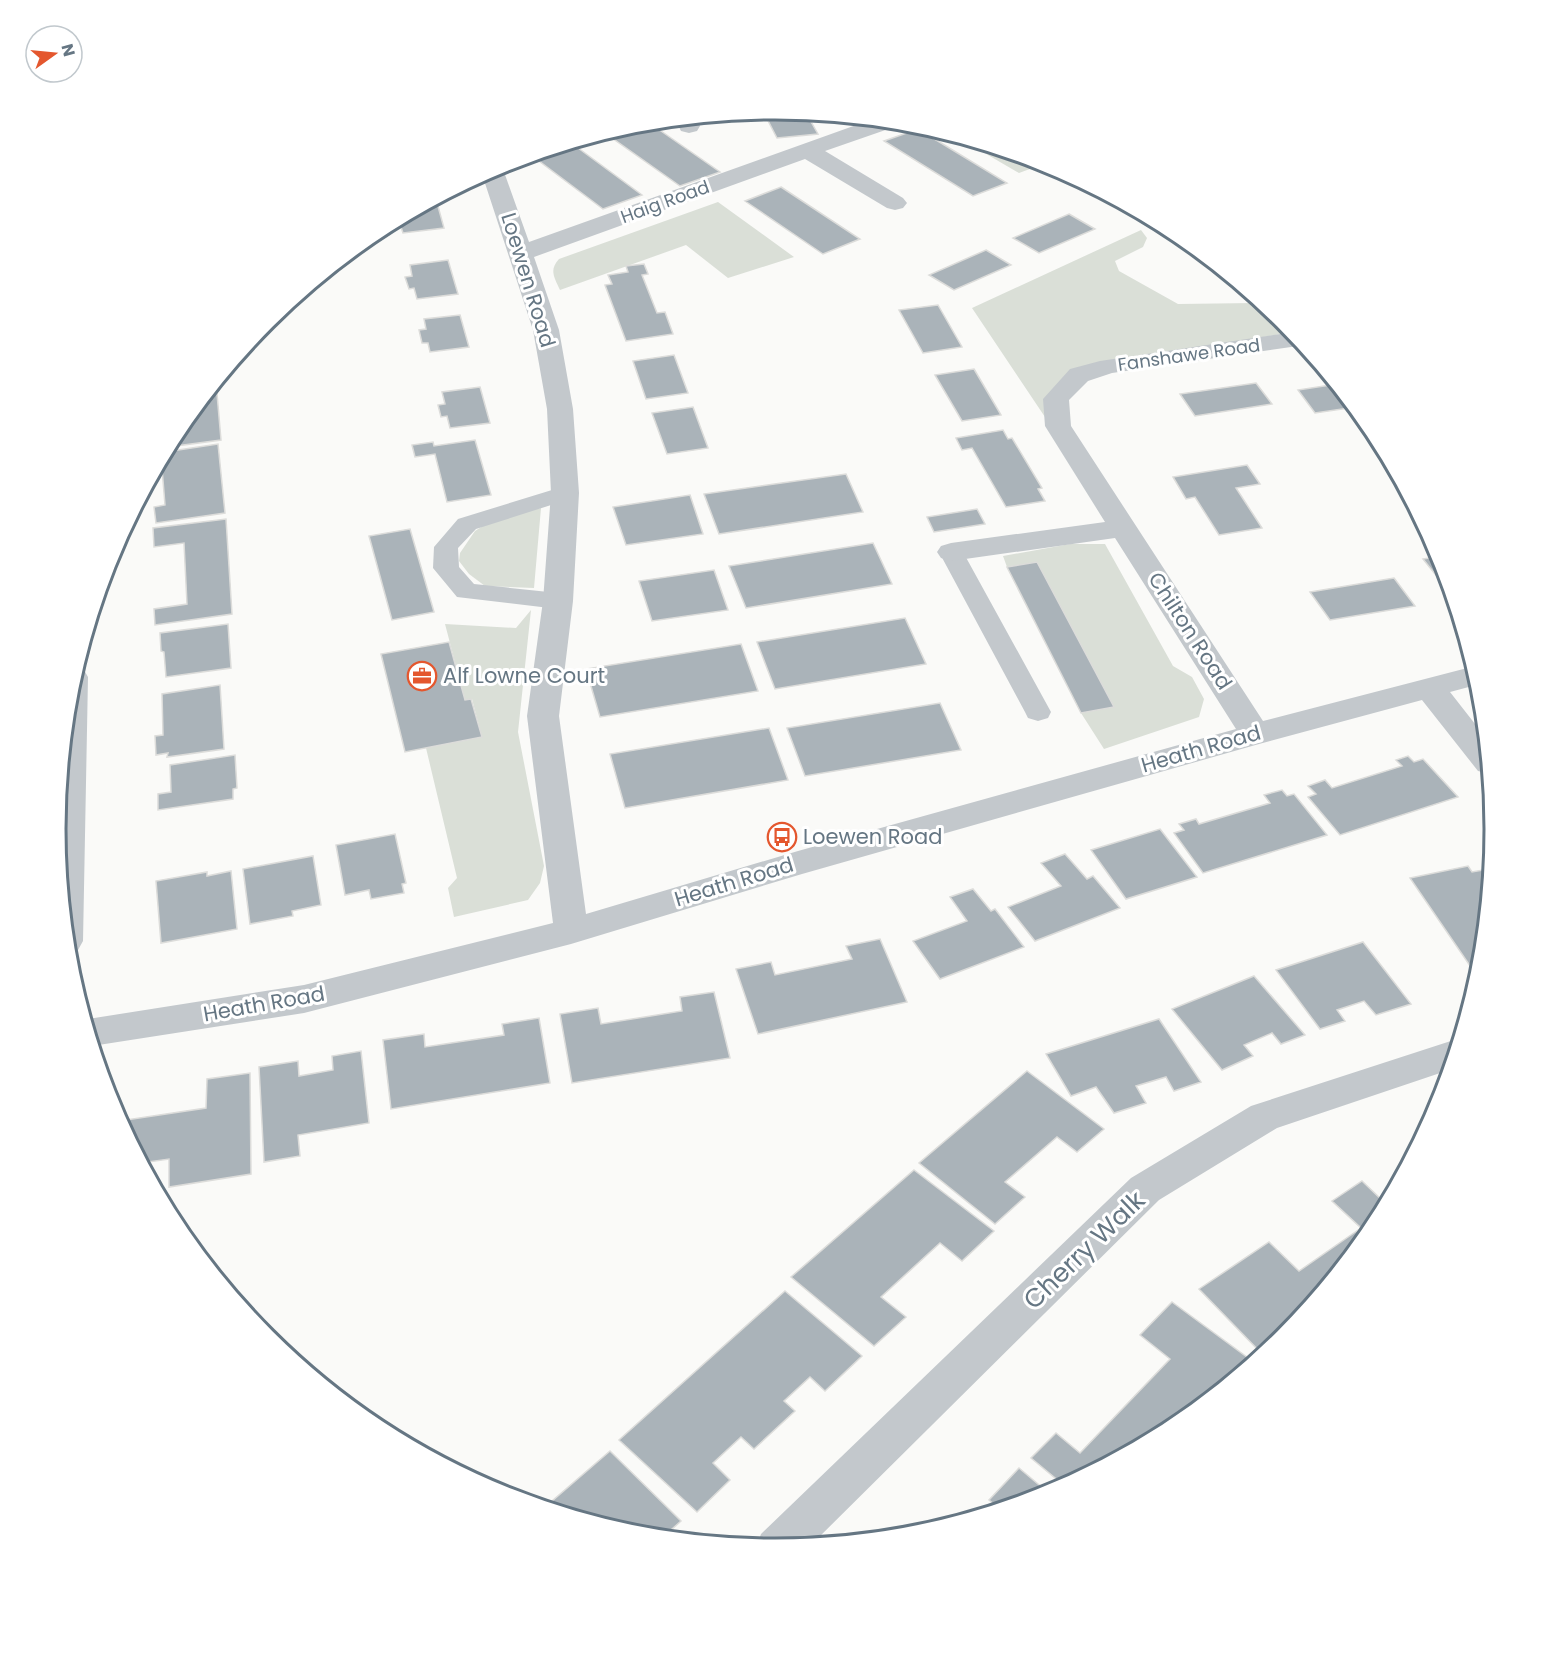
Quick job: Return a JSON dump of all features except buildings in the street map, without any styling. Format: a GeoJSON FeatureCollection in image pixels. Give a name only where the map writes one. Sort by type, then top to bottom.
{"type":"FeatureCollection","features":[{"type":"Feature","properties":{"kind":"street","name":"Haig Road"},"geometry":{"type":"LineString","coordinates":[[522,253],[869,126]]}},
{"type":"Feature","properties":{"kind":"street"},"geometry":{"type":"LineString","coordinates":[[807,150],[895,203]]}},
{"type":"Feature","properties":{"kind":"street","name":"Loewen Road"},"geometry":{"type":"LineString","coordinates":[[495,178],[546,330],[560,409],[565,493],[558,601],[543,716],[571,931]]}},
{"type":"Feature","properties":{"kind":"street","name":"Fanshawe Road"},"geometry":{"type":"LineString","coordinates":[[1079,375],[1109,366],[1289,341]]}},
{"type":"Feature","properties":{"kind":"street","name":"Chilton Road"},"geometry":{"type":"LineString","coordinates":[[1079,375],[1056,399],[1058,426],[1256,734]]}},
{"type":"Feature","properties":{"kind":"street"},"geometry":{"type":"LineString","coordinates":[[951,552],[1124,528]]}},
{"type":"Feature","properties":{"kind":"street","name":"Heath Road"},"geometry":{"type":"LineString","coordinates":[[96,1032],[304,999],[571,931],[798,863],[1256,734],[1468,677]]}},
{"type":"Feature","properties":{"kind":"street"},"geometry":{"type":"LineString","coordinates":[[1429,687],[1480,752]]}},
{"type":"Feature","properties":{"kind":"street"},"geometry":{"type":"LineString","coordinates":[[68,872],[71,747]]}},
{"type":"Feature","properties":{"kind":"street","name":"Cherry Walk"},"geometry":{"type":"LineString","coordinates":[[788,1538],[1145,1189],[1264,1117],[1448,1056]]}},
{"type":"Feature","properties":{"kind":"lane"},"geometry":{"type":"LineString","coordinates":[[558,601],[466,591],[446,568],[446,547],[467,524],[565,493]]}},
{"type":"Feature","properties":{"kind":"lane"},"geometry":{"type":"LineString","coordinates":[[951,552],[1038,712]]}},
{"type":"Feature","properties":{"kind":"shaded area"},"geometry":{"type":"Polygon","coordinates":[[[981,151],[1032,168],[1019,173],[981,151]]]}},
{"type":"Feature","properties":{"kind":"shaded area"},"geometry":{"type":"Polygon","coordinates":[[[718,202],[794,257],[728,278],[686,245],[560,290],[553,270],[559,259],[718,202]]]}},
{"type":"Feature","properties":{"kind":"shaded area"},"geometry":{"type":"Polygon","coordinates":[[[1141,230],[1147,238],[1143,247],[1115,261],[1119,271],[1178,304],[1250,303],[1282,334],[1073,372],[1049,423],[972,308],[1141,230]]]}},
{"type":"Feature","properties":{"kind":"shaded area"},"geometry":{"type":"Polygon","coordinates":[[[541,508],[534,588],[485,586],[469,574],[459,561],[460,553],[475,531],[494,519],[541,508]]]}},
{"type":"Feature","properties":{"kind":"shaded area"},"geometry":{"type":"Polygon","coordinates":[[[1070,544],[1105,544],[1173,666],[1192,677],[1204,699],[1199,717],[1104,749],[1081,713],[1037,563],[1007,567],[1003,556],[1070,544]]]}},
{"type":"Feature","properties":{"kind":"shaded area"},"geometry":{"type":"Polygon","coordinates":[[[531,610],[518,732],[544,866],[540,883],[528,900],[454,917],[448,888],[457,878],[426,748],[482,737],[472,699],[465,700],[445,624],[516,628],[531,610]]]}},
{"type":"Feature","properties":{"kind":"place","name":"Alf Lowne Court"},"geometry":{"type":"Point","coordinates":[422,676]}},
{"type":"Feature","properties":{"kind":"place","name":"Loewen Road"},"geometry":{"type":"Point","coordinates":[782,837]}}]}
